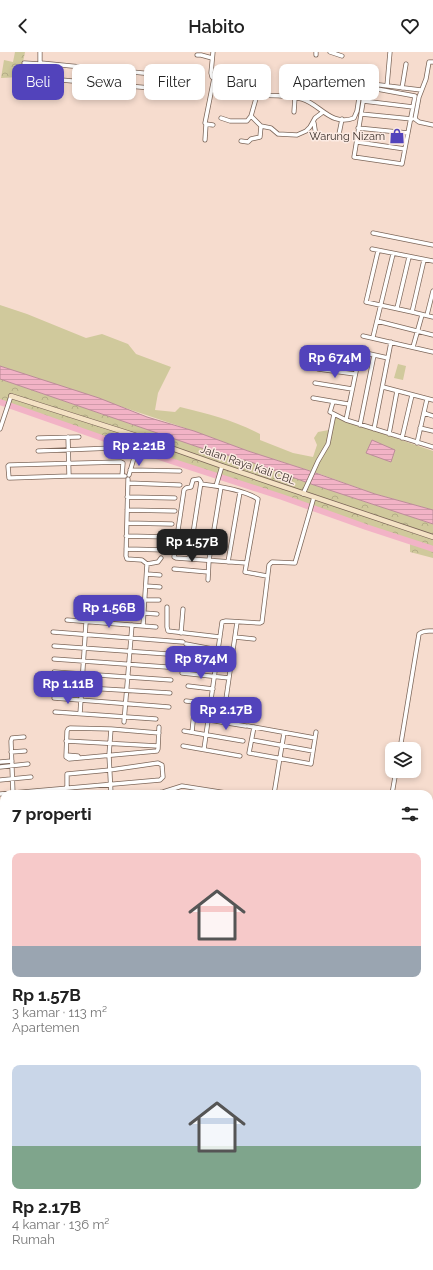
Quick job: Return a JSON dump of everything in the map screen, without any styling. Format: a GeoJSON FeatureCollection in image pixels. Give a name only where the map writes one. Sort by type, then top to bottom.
{"type":"FeatureCollection","features":[{"type":"Feature","properties":{"kind":"main road","name":"Jalan Raya Kali CBL"},"geometry":{"type":"LineString","coordinates":[[11,396],[140,437],[303,494],[433,537]]}},
{"type":"Feature","properties":{"kind":"street"},"geometry":{"type":"LineString","coordinates":[[40,52],[39,78],[72,81]]}},
{"type":"Feature","properties":{"kind":"street"},"geometry":{"type":"LineString","coordinates":[[213,52],[211,73],[213,76]]}},
{"type":"Feature","properties":{"kind":"street"},"geometry":{"type":"LineString","coordinates":[[330,52],[342,56]]}},
{"type":"Feature","properties":{"kind":"street"},"geometry":{"type":"LineString","coordinates":[[387,86],[390,52]]}},
{"type":"Feature","properties":{"kind":"street"},"geometry":{"type":"LineString","coordinates":[[197,55],[212,58]]}},
{"type":"Feature","properties":{"kind":"street"},"geometry":{"type":"LineString","coordinates":[[413,107],[363,101],[354,157],[402,164],[408,133],[426,79],[429,62],[433,62]]}},
{"type":"Feature","properties":{"kind":"street"},"geometry":{"type":"LineString","coordinates":[[24,63],[72,66]]}},
{"type":"Feature","properties":{"kind":"street"},"geometry":{"type":"LineString","coordinates":[[402,88],[406,64]]}},
{"type":"Feature","properties":{"kind":"street"},"geometry":{"type":"LineString","coordinates":[[136,73],[164,76],[162,90],[136,88]]}},
{"type":"Feature","properties":{"kind":"street"},"geometry":{"type":"LineString","coordinates":[[205,140],[205,123],[213,83]]}},
{"type":"Feature","properties":{"kind":"street"},"geometry":{"type":"LineString","coordinates":[[379,86],[422,90]]}},
{"type":"Feature","properties":{"kind":"street"},"geometry":{"type":"LineString","coordinates":[[379,88],[415,96],[413,119]]}},
{"type":"Feature","properties":{"kind":"street"},"geometry":{"type":"LineString","coordinates":[[221,118],[230,121],[247,121],[251,116],[256,100]]}},
{"type":"Feature","properties":{"kind":"street"},"geometry":{"type":"LineString","coordinates":[[294,112],[295,100]]}},
{"type":"Feature","properties":{"kind":"street"},"geometry":{"type":"LineString","coordinates":[[306,100],[334,118],[342,119],[354,118],[359,100]]}},
{"type":"Feature","properties":{"kind":"street"},"geometry":{"type":"LineString","coordinates":[[316,136],[314,123],[315,118],[323,112]]}},
{"type":"Feature","properties":{"kind":"street"},"geometry":{"type":"LineString","coordinates":[[361,114],[413,119],[433,125]]}},
{"type":"Feature","properties":{"kind":"street"},"geometry":{"type":"LineString","coordinates":[[251,116],[261,126],[271,128],[278,134],[293,136],[306,131],[314,123]]}},
{"type":"Feature","properties":{"kind":"street"},"geometry":{"type":"LineString","coordinates":[[339,134],[342,119]]}},
{"type":"Feature","properties":{"kind":"street"},"geometry":{"type":"LineString","coordinates":[[206,124],[213,125]]}},
{"type":"Feature","properties":{"kind":"street"},"geometry":{"type":"LineString","coordinates":[[241,141],[246,143],[251,139],[259,138],[261,126]]}},
{"type":"Feature","properties":{"kind":"street"},"geometry":{"type":"LineString","coordinates":[[358,128],[408,133]]}},
{"type":"Feature","properties":{"kind":"street"},"geometry":{"type":"LineString","coordinates":[[357,142],[405,149]]}},
{"type":"Feature","properties":{"kind":"street"},"geometry":{"type":"LineString","coordinates":[[373,233],[433,246]]}},
{"type":"Feature","properties":{"kind":"street"},"geometry":{"type":"LineString","coordinates":[[372,249],[432,261],[433,256]]}},
{"type":"Feature","properties":{"kind":"street"},"geometry":{"type":"LineString","coordinates":[[378,251],[366,302],[381,304],[433,317]]}},
{"type":"Feature","properties":{"kind":"street"},"geometry":{"type":"LineString","coordinates":[[373,337],[393,254]]}},
{"type":"Feature","properties":{"kind":"street"},"geometry":{"type":"LineString","coordinates":[[397,308],[409,257]]}},
{"type":"Feature","properties":{"kind":"street"},"geometry":{"type":"LineString","coordinates":[[412,312],[424,260]]}},
{"type":"Feature","properties":{"kind":"street"},"geometry":{"type":"LineString","coordinates":[[427,316],[433,291]]}},
{"type":"Feature","properties":{"kind":"street"},"geometry":{"type":"LineString","coordinates":[[413,347],[422,315]]}},
{"type":"Feature","properties":{"kind":"street"},"geometry":{"type":"LineString","coordinates":[[377,321],[433,335]]}},
{"type":"Feature","properties":{"kind":"street"},"geometry":{"type":"LineString","coordinates":[[363,336],[373,337],[433,352]]}},
{"type":"Feature","properties":{"kind":"street"},"geometry":{"type":"LineString","coordinates":[[374,429],[391,342]]}},
{"type":"Feature","properties":{"kind":"street"},"geometry":{"type":"LineString","coordinates":[[346,420],[359,352],[388,358]]}},
{"type":"Feature","properties":{"kind":"street"},"geometry":{"type":"LineString","coordinates":[[360,425],[374,355]]}},
{"type":"Feature","properties":{"kind":"street"},"geometry":{"type":"LineString","coordinates":[[318,369],[355,374]]}},
{"type":"Feature","properties":{"kind":"street"},"geometry":{"type":"LineString","coordinates":[[315,383],[352,389]]}},
{"type":"Feature","properties":{"kind":"street"},"geometry":{"type":"LineString","coordinates":[[383,387],[433,400]]}},
{"type":"Feature","properties":{"kind":"street"},"geometry":{"type":"LineString","coordinates":[[389,434],[397,391]]}},
{"type":"Feature","properties":{"kind":"street"},"geometry":{"type":"LineString","coordinates":[[402,438],[412,395]]}},
{"type":"Feature","properties":{"kind":"street"},"geometry":{"type":"LineString","coordinates":[[0,429],[11,396]]}},
{"type":"Feature","properties":{"kind":"street"},"geometry":{"type":"LineString","coordinates":[[313,398],[348,404]]}},
{"type":"Feature","properties":{"kind":"street"},"geometry":{"type":"LineString","coordinates":[[417,443],[427,399]]}},
{"type":"Feature","properties":{"kind":"street"},"geometry":{"type":"LineString","coordinates":[[333,402],[330,412],[346,420],[433,447]]}},
{"type":"Feature","properties":{"kind":"street"},"geometry":{"type":"LineString","coordinates":[[424,413],[433,416]]}},
{"type":"Feature","properties":{"kind":"street"},"geometry":{"type":"LineString","coordinates":[[303,494],[318,461],[328,444],[334,414]]}},
{"type":"Feature","properties":{"kind":"street"},"geometry":{"type":"LineString","coordinates":[[420,428],[433,431]]}},
{"type":"Feature","properties":{"kind":"street"},"geometry":{"type":"LineString","coordinates":[[68,437],[69,476]]}},
{"type":"Feature","properties":{"kind":"street"},"geometry":{"type":"LineString","coordinates":[[38,438],[79,437]]}},
{"type":"Feature","properties":{"kind":"street"},"geometry":{"type":"LineString","coordinates":[[126,478],[130,470],[140,437]]}},
{"type":"Feature","properties":{"kind":"street"},"geometry":{"type":"LineString","coordinates":[[38,451],[113,448]]}},
{"type":"Feature","properties":{"kind":"street"},"geometry":{"type":"LineString","coordinates":[[161,558],[158,562],[147,564],[142,560],[127,559],[127,497],[126,478],[122,462],[8,466],[9,478],[69,476],[126,478],[180,485]]}},
{"type":"Feature","properties":{"kind":"street"},"geometry":{"type":"LineString","coordinates":[[216,486],[222,466]]}},
{"type":"Feature","properties":{"kind":"street"},"geometry":{"type":"LineString","coordinates":[[130,470],[180,471]]}},
{"type":"Feature","properties":{"kind":"street"},"geometry":{"type":"LineString","coordinates":[[189,559],[201,484],[201,480],[194,479],[191,487],[184,490],[173,554],[174,557],[189,559],[246,564]]}},
{"type":"Feature","properties":{"kind":"street"},"geometry":{"type":"LineString","coordinates":[[201,484],[240,492],[256,498],[259,501],[245,572],[267,576]]}},
{"type":"Feature","properties":{"kind":"street"},"geometry":{"type":"LineString","coordinates":[[208,580],[209,560],[221,487]]}},
{"type":"Feature","properties":{"kind":"street"},"geometry":{"type":"LineString","coordinates":[[228,562],[240,492]]}},
{"type":"Feature","properties":{"kind":"street"},"geometry":{"type":"LineString","coordinates":[[127,497],[175,498]]}},
{"type":"Feature","properties":{"kind":"street"},"geometry":{"type":"LineString","coordinates":[[204,750],[222,622],[262,622],[269,565],[270,563],[295,563],[314,497]]}},
{"type":"Feature","properties":{"kind":"street"},"geometry":{"type":"LineString","coordinates":[[127,510],[175,511]]}},
{"type":"Feature","properties":{"kind":"street"},"geometry":{"type":"LineString","coordinates":[[127,523],[172,524]]}},
{"type":"Feature","properties":{"kind":"street"},"geometry":{"type":"LineString","coordinates":[[126,536],[170,537]]}},
{"type":"Feature","properties":{"kind":"street"},"geometry":{"type":"LineString","coordinates":[[126,549],[168,550]]}},
{"type":"Feature","properties":{"kind":"street"},"geometry":{"type":"LineString","coordinates":[[143,626],[147,564]]}},
{"type":"Feature","properties":{"kind":"street"},"geometry":{"type":"LineString","coordinates":[[174,570],[208,572]]}},
{"type":"Feature","properties":{"kind":"street"},"geometry":{"type":"LineString","coordinates":[[147,574],[160,575]]}},
{"type":"Feature","properties":{"kind":"street"},"geometry":{"type":"LineString","coordinates":[[146,586],[160,587]]}},
{"type":"Feature","properties":{"kind":"street"},"geometry":{"type":"LineString","coordinates":[[145,600],[159,600]]}},
{"type":"Feature","properties":{"kind":"street"},"geometry":{"type":"LineString","coordinates":[[167,607],[168,630],[181,633],[220,637]]}},
{"type":"Feature","properties":{"kind":"street"},"geometry":{"type":"LineString","coordinates":[[181,633],[183,609]]}},
{"type":"Feature","properties":{"kind":"street"},"geometry":{"type":"LineString","coordinates":[[144,613],[157,614]]}},
{"type":"Feature","properties":{"kind":"street"},"geometry":{"type":"LineString","coordinates":[[67,620],[156,627]]}},
{"type":"Feature","properties":{"kind":"street"},"geometry":{"type":"LineString","coordinates":[[80,714],[86,622]]}},
{"type":"Feature","properties":{"kind":"street"},"geometry":{"type":"LineString","coordinates":[[224,712],[237,622]]}},
{"type":"Feature","properties":{"kind":"street"},"geometry":{"type":"LineString","coordinates":[[124,722],[132,625]]}},
{"type":"Feature","properties":{"kind":"street"},"geometry":{"type":"LineString","coordinates":[[401,742],[419,634],[424,631],[433,631]]}},
{"type":"Feature","properties":{"kind":"street"},"geometry":{"type":"LineString","coordinates":[[53,632],[184,643],[218,650]]}},
{"type":"Feature","properties":{"kind":"street"},"geometry":{"type":"LineString","coordinates":[[235,637],[254,639]]}},
{"type":"Feature","properties":{"kind":"street"},"geometry":{"type":"LineString","coordinates":[[54,646],[130,651],[217,662]]}},
{"type":"Feature","properties":{"kind":"street"},"geometry":{"type":"LineString","coordinates":[[54,659],[181,668]]}},
{"type":"Feature","properties":{"kind":"street"},"geometry":{"type":"LineString","coordinates":[[54,672],[171,680]]}},
{"type":"Feature","properties":{"kind":"street"},"geometry":{"type":"LineString","coordinates":[[182,673],[229,678]]}},
{"type":"Feature","properties":{"kind":"street"},"geometry":{"type":"LineString","coordinates":[[54,686],[170,694]]}},
{"type":"Feature","properties":{"kind":"street"},"geometry":{"type":"LineString","coordinates":[[188,686],[213,689]]}},
{"type":"Feature","properties":{"kind":"street"},"geometry":{"type":"LineString","coordinates":[[54,698],[169,707]]}},
{"type":"Feature","properties":{"kind":"street"},"geometry":{"type":"LineString","coordinates":[[186,702],[211,704]]}},
{"type":"Feature","properties":{"kind":"street"},"geometry":{"type":"LineString","coordinates":[[55,712],[156,719]]}},
{"type":"Feature","properties":{"kind":"street"},"geometry":{"type":"LineString","coordinates":[[192,732],[194,712]]}},
{"type":"Feature","properties":{"kind":"street"},"geometry":{"type":"LineString","coordinates":[[208,720],[315,738]]}},
{"type":"Feature","properties":{"kind":"street"},"geometry":{"type":"LineString","coordinates":[[159,727],[159,733],[158,750],[156,751],[69,759],[66,755],[67,731],[70,728],[111,729],[159,733]]}},
{"type":"Feature","properties":{"kind":"street"},"geometry":{"type":"LineString","coordinates":[[254,727],[249,753],[311,764],[316,732]]}},
{"type":"Feature","properties":{"kind":"street"},"geometry":{"type":"LineString","coordinates":[[111,729],[109,755],[111,790]]}},
{"type":"Feature","properties":{"kind":"street"},"geometry":{"type":"LineString","coordinates":[[184,731],[243,741]]}},
{"type":"Feature","properties":{"kind":"street"},"geometry":{"type":"LineString","coordinates":[[275,790],[284,733]]}},
{"type":"Feature","properties":{"kind":"street"},"geometry":{"type":"LineString","coordinates":[[13,790],[11,739],[24,737]]}},
{"type":"Feature","properties":{"kind":"street"},"geometry":{"type":"LineString","coordinates":[[252,740],[313,751]]}},
{"type":"Feature","properties":{"kind":"street"},"geometry":{"type":"LineString","coordinates":[[66,741],[158,746]]}},
{"type":"Feature","properties":{"kind":"street"},"geometry":{"type":"LineString","coordinates":[[183,746],[240,756]]}},
{"type":"Feature","properties":{"kind":"street"},"geometry":{"type":"LineString","coordinates":[[11,752],[25,751]]}},
{"type":"Feature","properties":{"kind":"street"},"geometry":{"type":"LineString","coordinates":[[0,762],[28,764]]}},
{"type":"Feature","properties":{"kind":"street"},"geometry":{"type":"LineString","coordinates":[[0,767],[12,763]]}},
{"type":"Feature","properties":{"kind":"street"},"geometry":{"type":"LineString","coordinates":[[49,790],[160,780],[163,777],[162,765],[67,774],[67,788]]}},
{"type":"Feature","properties":{"kind":"street"},"geometry":{"type":"LineString","coordinates":[[0,780],[31,777]]}},
{"type":"Feature","properties":{"kind":"street"},"geometry":{"type":"LineString","coordinates":[[393,790],[395,778]]}},
{"type":"Feature","properties":{"kind":"street"},"geometry":{"type":"LineString","coordinates":[[170,790],[182,786],[204,790]]}},
{"type":"Feature","properties":{"kind":"green space"},"geometry":{"type":"Polygon","coordinates":[[[15,52],[25,52],[23,64],[12,64],[12,77],[1,78],[4,60],[13,62],[15,52]]]}},
{"type":"Feature","properties":{"kind":"green space"},"geometry":{"type":"Polygon","coordinates":[[[0,305],[27,314],[86,338],[102,334],[128,344],[136,354],[171,367],[158,393],[155,410],[175,412],[180,407],[211,415],[230,421],[260,434],[260,440],[293,453],[313,457],[317,445],[314,438],[318,432],[329,430],[334,415],[349,422],[433,451],[433,510],[375,494],[0,366],[0,305]]]}},
{"type":"Feature","properties":{"kind":"green space"},"geometry":{"type":"Polygon","coordinates":[[[398,364],[406,366],[403,380],[394,378],[398,364]]]}},
{"type":"Feature","properties":{"kind":"green space"},"geometry":{"type":"Polygon","coordinates":[[[0,379],[198,447],[251,462],[311,484],[433,524],[433,558],[410,552],[410,541],[0,402],[0,379]]]}},
{"type":"Feature","properties":{"kind":"shaded area"},"geometry":{"type":"Polygon","coordinates":[[[0,366],[99,398],[147,417],[194,431],[375,494],[433,510],[433,524],[311,484],[251,462],[198,447],[0,379],[0,366]]]}},
{"type":"Feature","properties":{"kind":"shaded area"},"geometry":{"type":"Polygon","coordinates":[[[372,440],[395,450],[391,462],[366,453],[372,440]]]}},
{"type":"Feature","properties":{"kind":"waterway"},"geometry":{"type":"LineString","coordinates":[[0,402],[125,446],[282,497],[433,549]]}},
{"type":"Feature","properties":{"kind":"place","name":"Warung Nizam"},"geometry":{"type":"Point","coordinates":[397,136]}}]}
